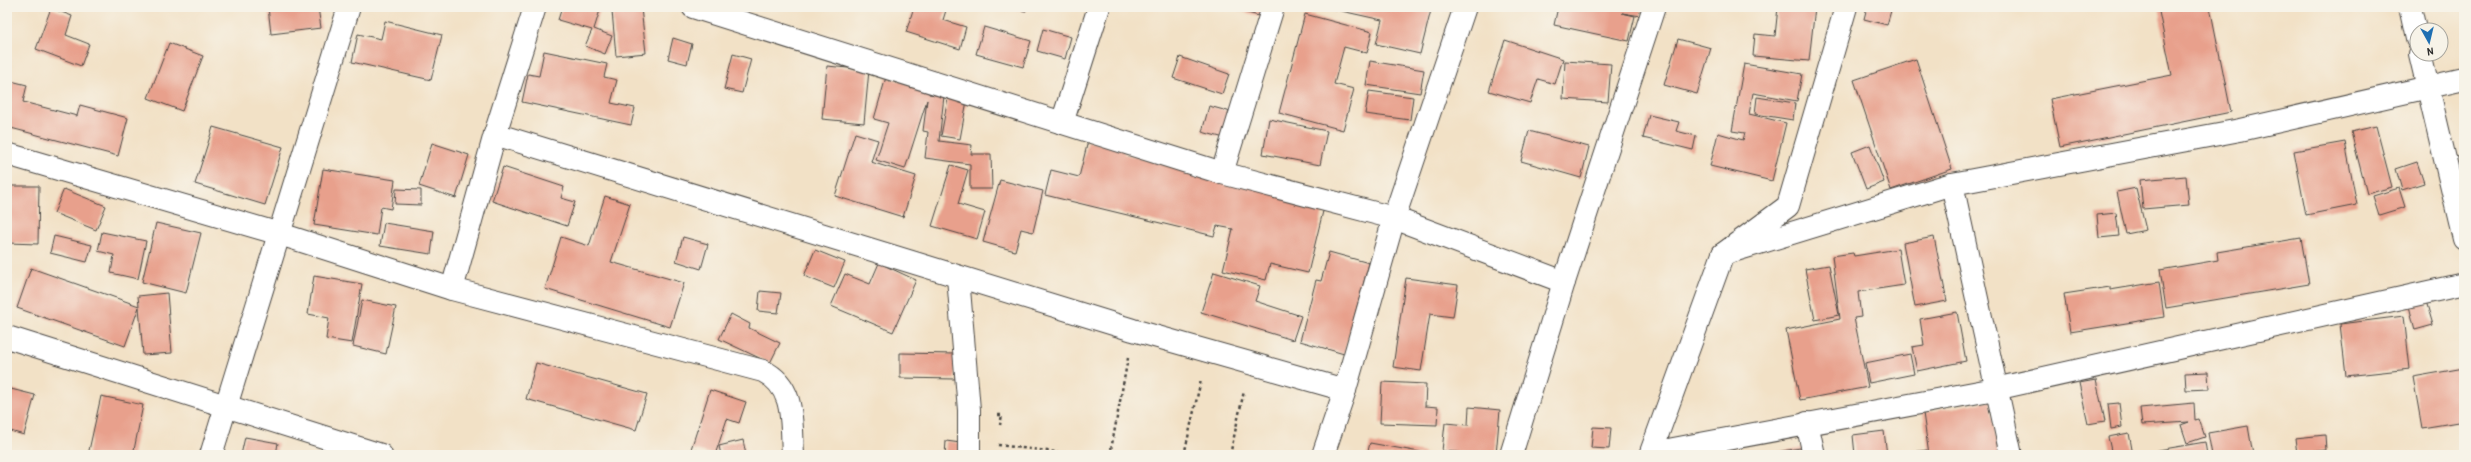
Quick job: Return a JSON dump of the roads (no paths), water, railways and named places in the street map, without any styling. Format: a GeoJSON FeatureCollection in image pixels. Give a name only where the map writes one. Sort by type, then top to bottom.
{"type":"FeatureCollection","features":[{"type":"Feature","properties":{"kind":"street"},"geometry":{"type":"LineString","coordinates":[[211,455],[349,7]]}},
{"type":"Feature","properties":{"kind":"street"},"geometry":{"type":"LineString","coordinates":[[452,289],[495,134],[535,7]]}},
{"type":"Feature","properties":{"kind":"street"},"geometry":{"type":"LineString","coordinates":[[693,7],[720,11],[1062,123],[1222,173],[1394,218],[1564,282]]}},
{"type":"Feature","properties":{"kind":"street"},"geometry":{"type":"LineString","coordinates":[[1062,123],[1099,7]]}},
{"type":"Feature","properties":{"kind":"street"},"geometry":{"type":"LineString","coordinates":[[1222,173],[1273,7]]}},
{"type":"Feature","properties":{"kind":"street"},"geometry":{"type":"LineString","coordinates":[[1323,455],[1345,390],[1394,218],[1465,7]]}},
{"type":"Feature","properties":{"kind":"street"},"geometry":{"type":"LineString","coordinates":[[1511,455],[1564,282],[1654,7]]}},
{"type":"Feature","properties":{"kind":"street"},"geometry":{"type":"LineString","coordinates":[[1651,454],[1723,254],[1788,206],[1846,7]]}},
{"type":"Feature","properties":{"kind":"street"},"geometry":{"type":"LineString","coordinates":[[2410,7],[2413,22]]}},
{"type":"Feature","properties":{"kind":"street"},"geometry":{"type":"LineString","coordinates":[[2422,62],[2464,239]]}},
{"type":"Feature","properties":{"kind":"street"},"geometry":{"type":"LineString","coordinates":[[1723,254],[1952,184],[2240,130],[2464,80]]}},
{"type":"Feature","properties":{"kind":"street"},"geometry":{"type":"LineString","coordinates":[[495,134],[1209,353],[1345,390]]}},
{"type":"Feature","properties":{"kind":"street"},"geometry":{"type":"LineString","coordinates":[[7,154],[280,234],[452,289],[769,374],[776,377],[784,389],[790,406],[793,455]]}},
{"type":"Feature","properties":{"kind":"street"},"geometry":{"type":"LineString","coordinates":[[1952,184],[1995,389],[2011,455]]}},
{"type":"Feature","properties":{"kind":"street"},"geometry":{"type":"LineString","coordinates":[[958,277],[969,410],[969,455]]}},
{"type":"Feature","properties":{"kind":"street"},"geometry":{"type":"LineString","coordinates":[[1651,454],[1807,423],[1995,389],[2464,284]]}},
{"type":"Feature","properties":{"kind":"street"},"geometry":{"type":"LineString","coordinates":[[7,337],[381,455]]}},
{"type":"Feature","properties":{"kind":"street"},"geometry":{"type":"LineString","coordinates":[[1807,423],[1814,455]]}}]}
